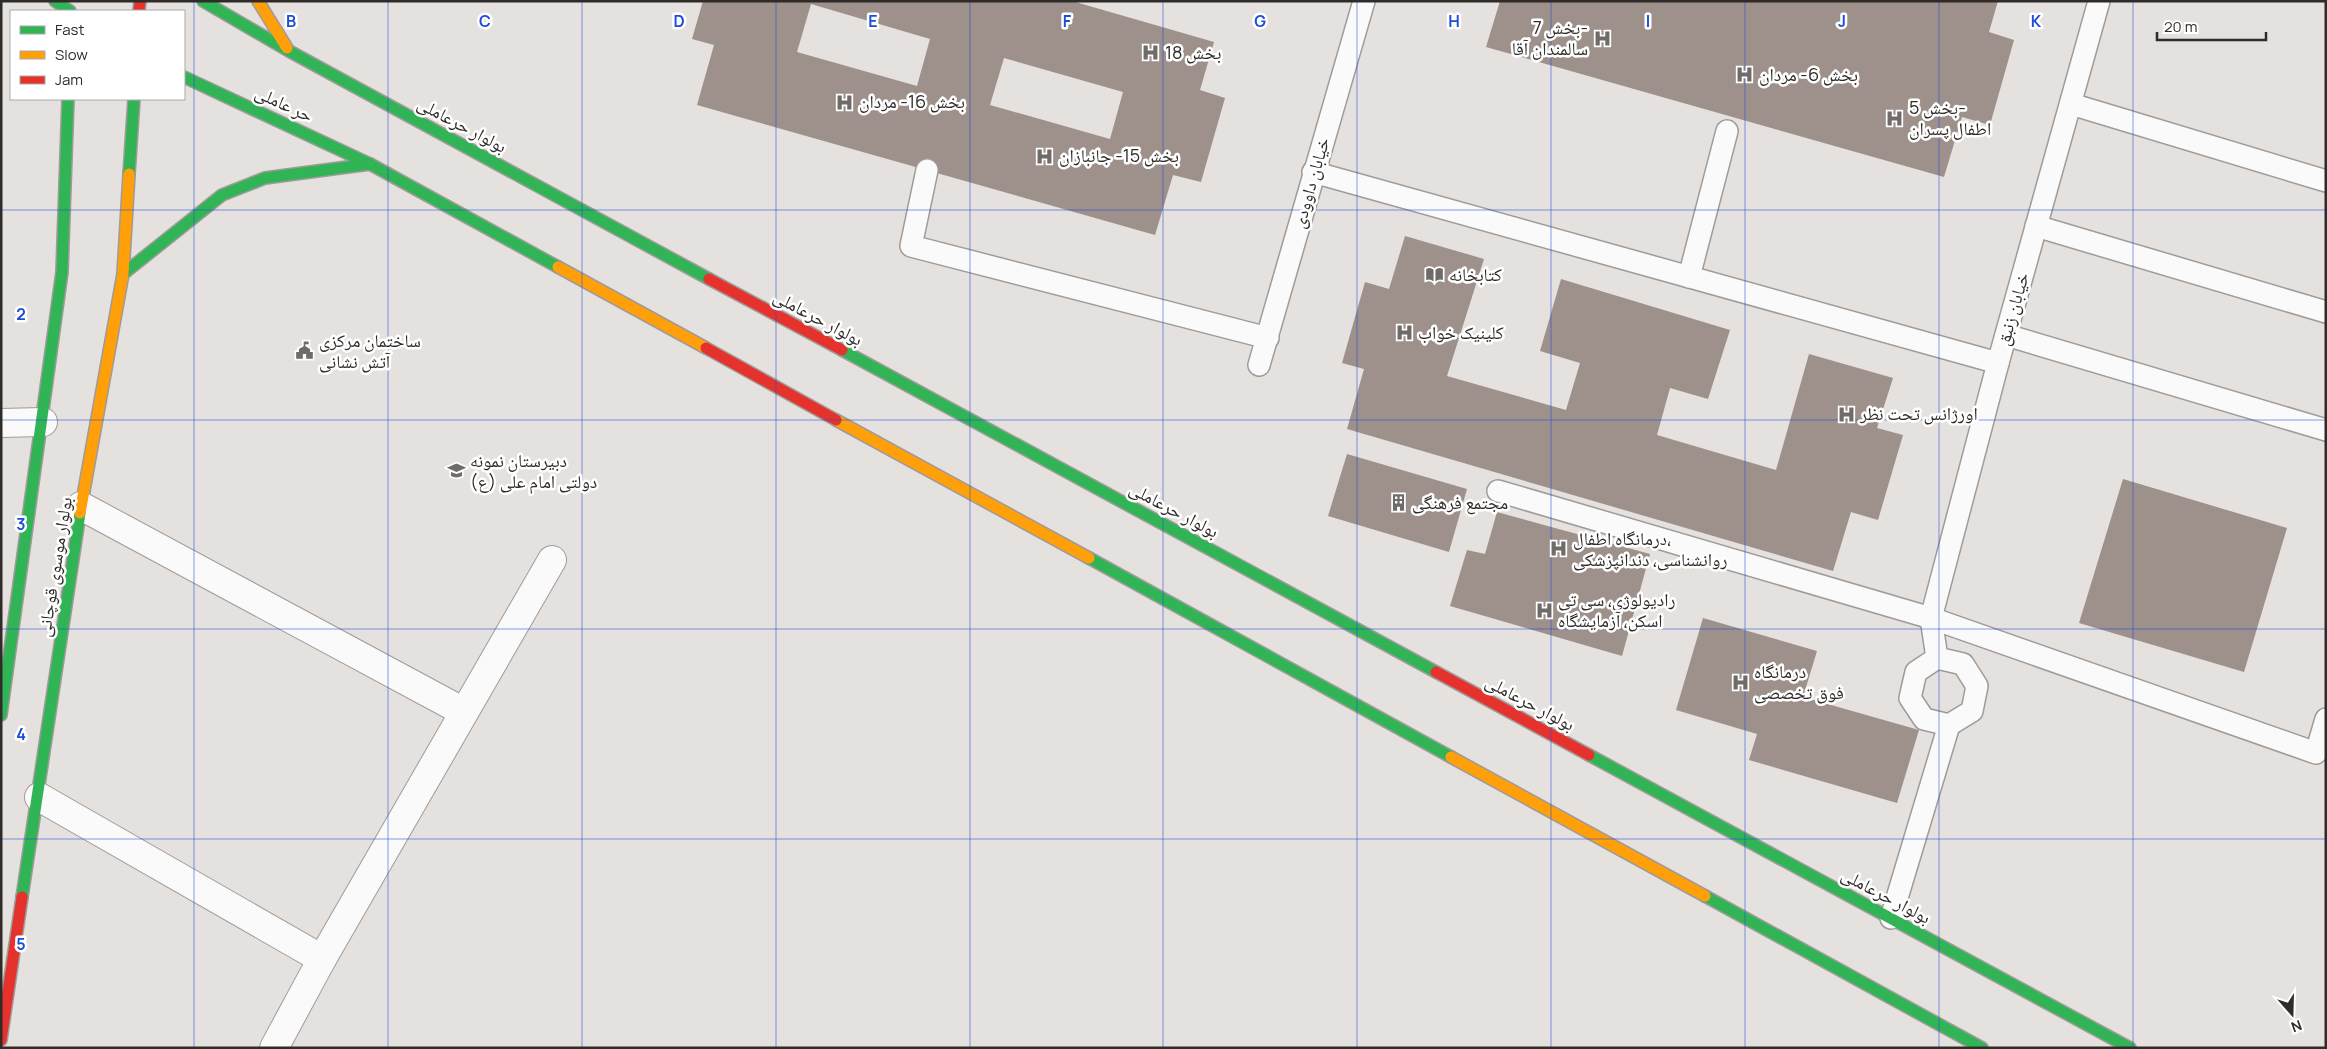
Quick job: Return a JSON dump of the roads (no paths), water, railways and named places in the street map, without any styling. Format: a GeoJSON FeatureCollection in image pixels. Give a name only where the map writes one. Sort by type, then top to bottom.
{"type":"FeatureCollection","features":[{"type":"Feature","properties":{"kind":"main road"},"geometry":{"type":"LineString","coordinates":[[55,1],[68,10]]}},
{"type":"Feature","properties":{"kind":"main road","name":"بولوار حرعاملی"},"geometry":{"type":"LineString","coordinates":[[203,1],[289,51],[2130,1048]]}},
{"type":"Feature","properties":{"kind":"main road"},"geometry":{"type":"LineString","coordinates":[[258,1],[289,51]]}},
{"type":"Feature","properties":{"kind":"main road","name":"حر عاملی"},"geometry":{"type":"LineString","coordinates":[[185,77],[370,164]]}},
{"type":"Feature","properties":{"kind":"main road","name":"بولوار موسوی قوچانی"},"geometry":{"type":"LineString","coordinates":[[1,715],[43,422],[62,272],[68,100]]}},
{"type":"Feature","properties":{"kind":"main road","name":"بولوار موسوی قوچانی"},"geometry":{"type":"LineString","coordinates":[[1,1040],[39,797],[81,506],[123,274],[134,100]]}},
{"type":"Feature","properties":{"kind":"main road"},"geometry":{"type":"LineString","coordinates":[[123,274],[222,195],[265,178],[370,164],[1982,1048]]}},
{"type":"Feature","properties":{"kind":"street"},"geometry":{"type":"LineString","coordinates":[[1,424],[43,422]]}},
{"type":"Feature","properties":{"kind":"street"},"geometry":{"type":"LineString","coordinates":[[81,506],[464,712]]}},
{"type":"Feature","properties":{"kind":"street"},"geometry":{"type":"LineString","coordinates":[[274,1048],[322,960],[552,560]]}},
{"type":"Feature","properties":{"kind":"street"},"geometry":{"type":"LineString","coordinates":[[39,797],[322,960]]}},
{"type":"Feature","properties":{"kind":"lane","name":"خیابان داوودی"},"geometry":{"type":"LineString","coordinates":[[1259,365],[1313,172],[1364,1]]}},
{"type":"Feature","properties":{"kind":"lane","name":"خیابان زنبق"},"geometry":{"type":"LineString","coordinates":[[1931,618],[1998,363],[2099,1]]}},
{"type":"Feature","properties":{"kind":"lane"},"geometry":{"type":"LineString","coordinates":[[2071,104],[2326,182]]}},
{"type":"Feature","properties":{"kind":"lane"},"geometry":{"type":"LineString","coordinates":[[1689,277],[1727,131]]}},
{"type":"Feature","properties":{"kind":"lane"},"geometry":{"type":"LineString","coordinates":[[927,170],[911,246],[1268,338]]}},
{"type":"Feature","properties":{"kind":"lane"},"geometry":{"type":"LineString","coordinates":[[1313,172],[1998,363]]}},
{"type":"Feature","properties":{"kind":"lane"},"geometry":{"type":"LineString","coordinates":[[2036,226],[2326,312]]}},
{"type":"Feature","properties":{"kind":"lane"},"geometry":{"type":"LineString","coordinates":[[2006,335],[2326,430]]}},
{"type":"Feature","properties":{"kind":"lane"},"geometry":{"type":"LineString","coordinates":[[1498,491],[1931,618],[2316,753],[2326,719]]}},
{"type":"Feature","properties":{"kind":"lane"},"geometry":{"type":"LineString","coordinates":[[1931,618],[1938,658]]}},
{"type":"Feature","properties":{"kind":"lane"},"geometry":{"type":"LineString","coordinates":[[1891,918],[1949,725],[1972,711],[1977,686],[1963,664],[1938,658],[1916,672],[1910,698],[1924,719],[1949,725]]}},
{"type":"Feature","properties":{"kind":"place","name":"بخش 7- سالمندان آقا"},"geometry":{"type":"Point","coordinates":[1602,38]}},
{"type":"Feature","properties":{"kind":"place","name":"بخش 18"},"geometry":{"type":"Point","coordinates":[1151,53]}},
{"type":"Feature","properties":{"kind":"place","name":"بخش 6- مردان"},"geometry":{"type":"Point","coordinates":[1745,75]}},
{"type":"Feature","properties":{"kind":"place","name":"بخش 16- مردان"},"geometry":{"type":"Point","coordinates":[845,102]}},
{"type":"Feature","properties":{"kind":"place","name":"بخش 5- اطفال پسران"},"geometry":{"type":"Point","coordinates":[1895,118]}},
{"type":"Feature","properties":{"kind":"place","name":"بخش 15- جانبازان"},"geometry":{"type":"Point","coordinates":[1045,156]}},
{"type":"Feature","properties":{"kind":"place","name":"کتابخانه"},"geometry":{"type":"Point","coordinates":[1435,275]}},
{"type":"Feature","properties":{"kind":"place","name":"کلینیک خواب"},"geometry":{"type":"Point","coordinates":[1404,333]}},
{"type":"Feature","properties":{"kind":"place","name":"ساختمان مرکزی آتش نشانی"},"geometry":{"type":"Point","coordinates":[305,351]}},
{"type":"Feature","properties":{"kind":"place","name":"اورژانس تحت نظر"},"geometry":{"type":"Point","coordinates":[1846,414]}},
{"type":"Feature","properties":{"kind":"place","name":"دبیرستان نمونه دولتی امام علی (ع)"},"geometry":{"type":"Point","coordinates":[456,471]}},
{"type":"Feature","properties":{"kind":"place","name":"مجتمع فرهنگی"},"geometry":{"type":"Point","coordinates":[1398,503]}},
{"type":"Feature","properties":{"kind":"place","name":"درمانگاه اطفال، روانشناسی، دندانپزشکی"},"geometry":{"type":"Point","coordinates":[1559,549]}},
{"type":"Feature","properties":{"kind":"place","name":"رادیولوژی، سی تی اسکن، آزمایشگاه"},"geometry":{"type":"Point","coordinates":[1544,610]}},
{"type":"Feature","properties":{"kind":"place","name":"درمانگاه فوق تخصصی"},"geometry":{"type":"Point","coordinates":[1740,682]}}]}
